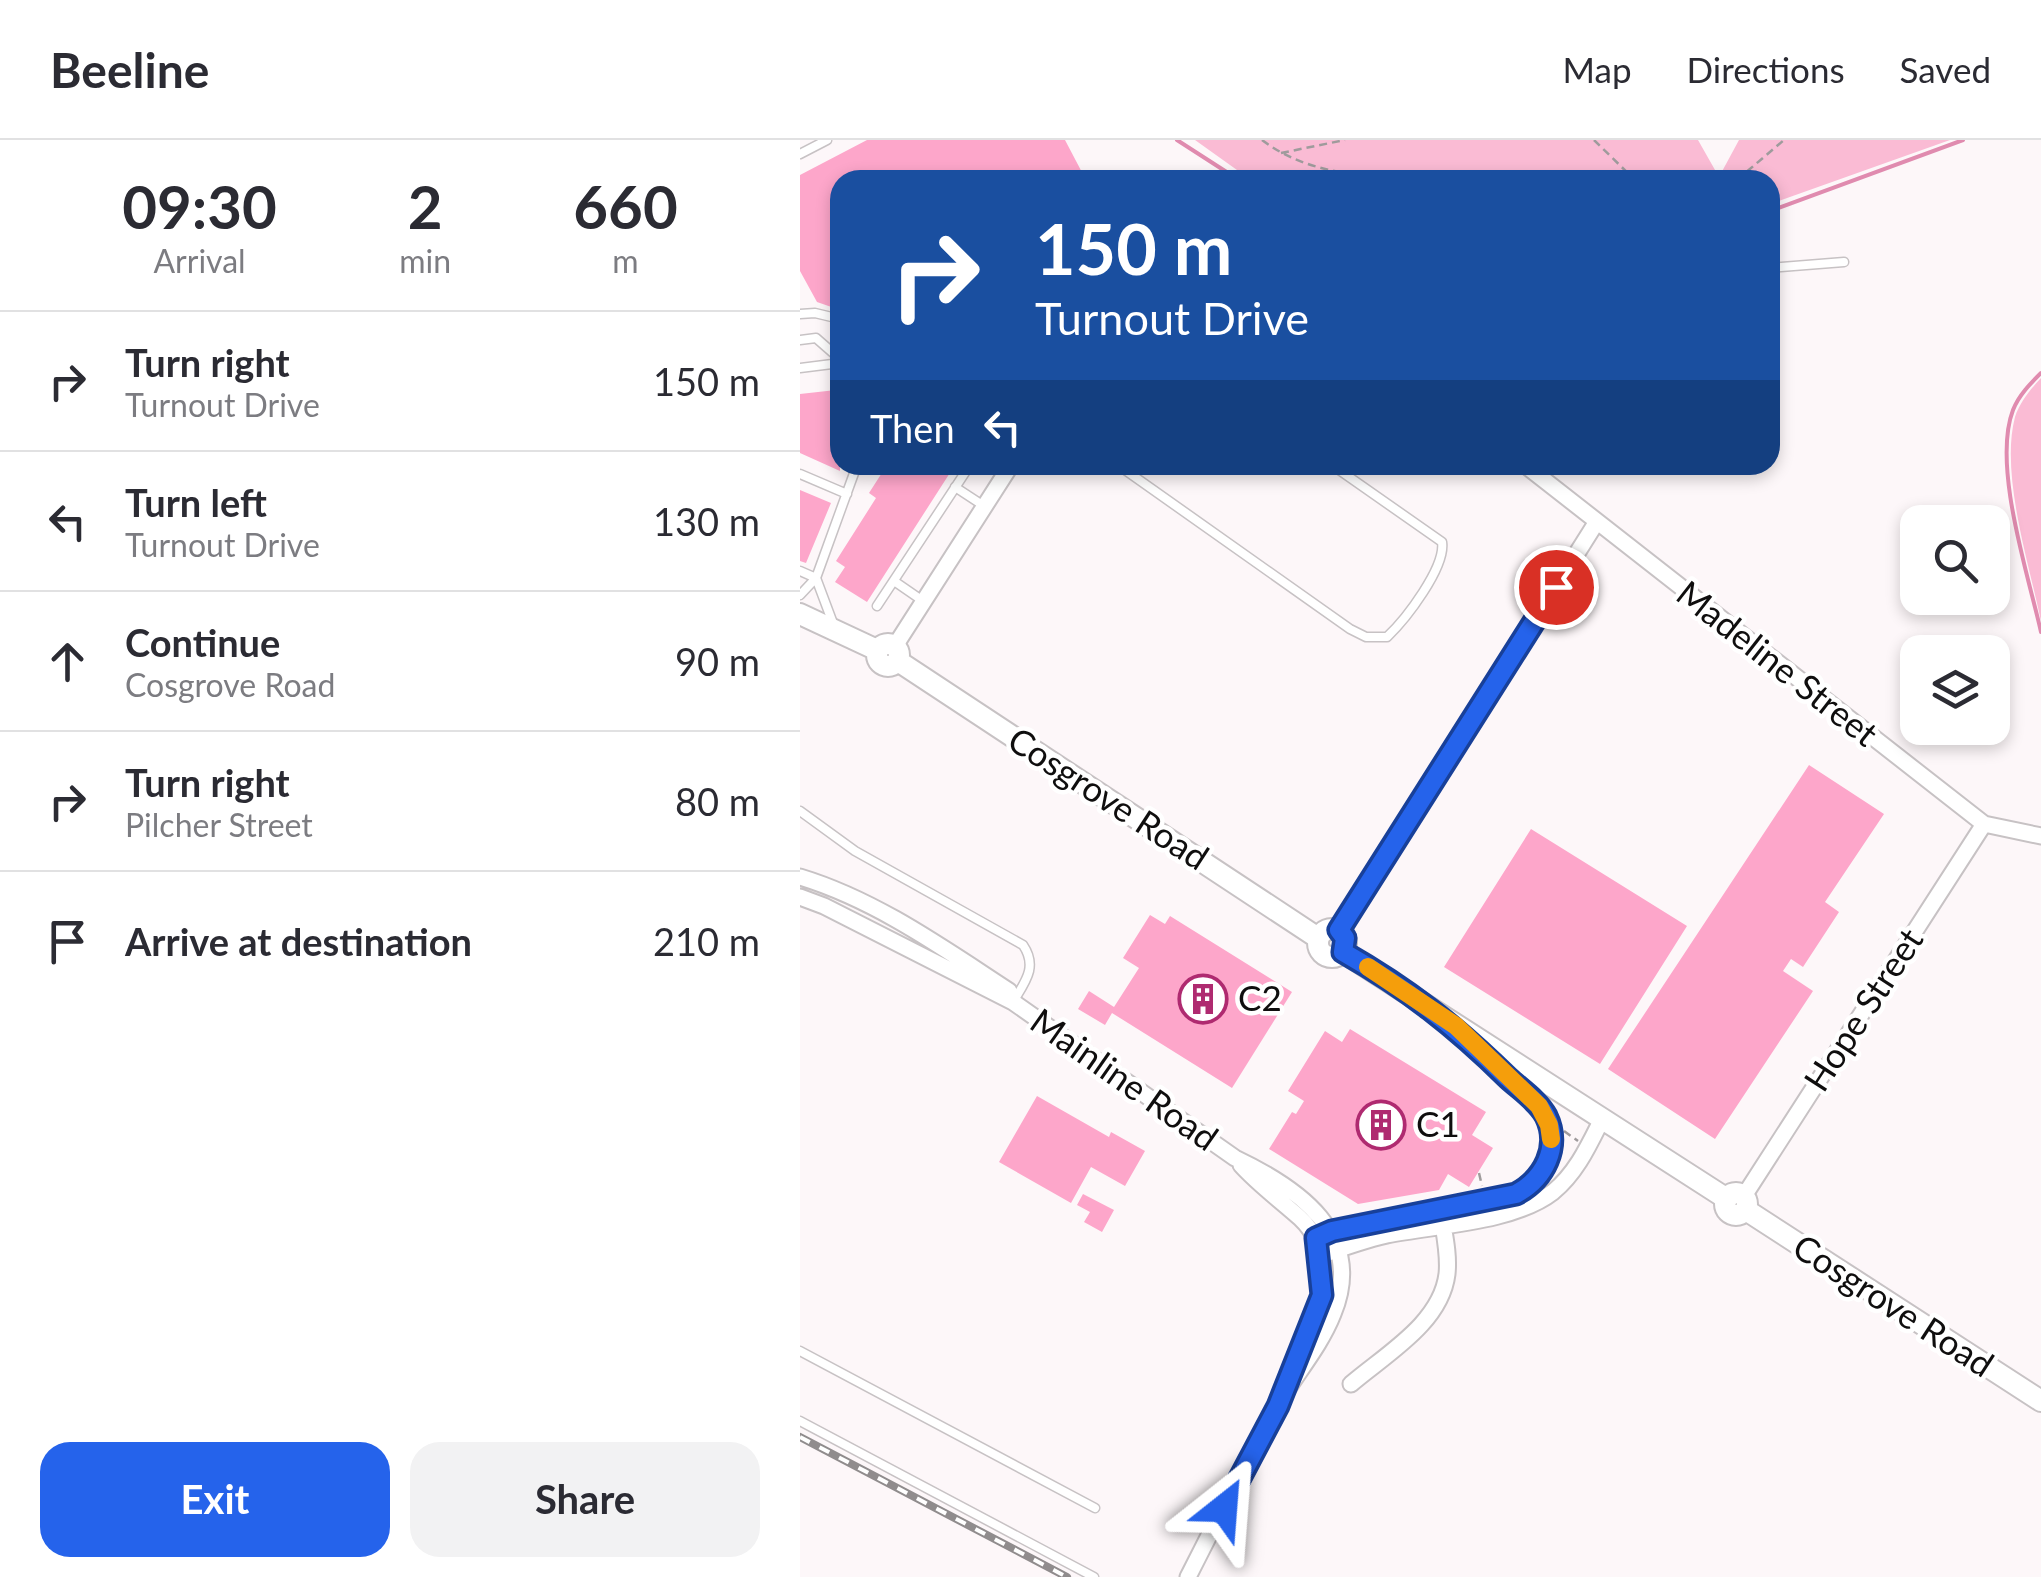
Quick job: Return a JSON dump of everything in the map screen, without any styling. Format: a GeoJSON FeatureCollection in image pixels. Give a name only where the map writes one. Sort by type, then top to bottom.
{"type":"FeatureCollection","features":[{"type":"Feature","properties":{"kind":"main road","name":"Cosgrove Road"},"geometry":{"type":"LineString","coordinates":[[800,614],[890,652],[1318,938],[1318,947],[1327,956],[1336,957],[1341,941],[1456,1026],[1602,1121],[1739,1202],[2041,1401]]}},
{"type":"Feature","properties":{"kind":"street"},"geometry":{"type":"LineString","coordinates":[[890,652],[1004,475]]}},
{"type":"Feature","properties":{"kind":"street","name":"Madeline Street"},"geometry":{"type":"LineString","coordinates":[[1537,475],[1984,824],[2041,836]]}},
{"type":"Feature","properties":{"kind":"street"},"geometry":{"type":"LineString","coordinates":[[1341,941],[1596,523]]}},
{"type":"Feature","properties":{"kind":"street","name":"Hope Street"},"geometry":{"type":"LineString","coordinates":[[1739,1202],[1984,824]]}},
{"type":"Feature","properties":{"kind":"street","name":"Mainline Road"},"geometry":{"type":"LineString","coordinates":[[800,876],[842,892],[928,938],[1009,991],[1013,1002]]}},
{"type":"Feature","properties":{"kind":"street","name":"Mainline Road"},"geometry":{"type":"LineString","coordinates":[[800,897],[1013,1002],[1235,1158],[1267,1173],[1302,1198],[1332,1231],[1341,1284],[1332,1316],[1278,1406],[1188,1577]]}},
{"type":"Feature","properties":{"kind":"street"},"geometry":{"type":"LineString","coordinates":[[1320,1256],[1507,1197],[1525,1189],[1546,1166],[1551,1146],[1549,1125],[1539,1106],[1456,1026]]}},
{"type":"Feature","properties":{"kind":"street"},"geometry":{"type":"LineString","coordinates":[[1316,1238],[1332,1231],[1523,1208],[1545,1197],[1572,1172],[1602,1121]]}},
{"type":"Feature","properties":{"kind":"street","name":"Mainline Road"},"geometry":{"type":"LineString","coordinates":[[1235,1158],[1258,1184],[1302,1220],[1316,1238],[1320,1256],[1322,1295],[1278,1406]]}},
{"type":"Feature","properties":{"kind":"street"},"geometry":{"type":"LineString","coordinates":[[1352,1384],[1424,1321],[1440,1300],[1448,1270],[1442,1218]]}},
{"type":"Feature","properties":{"kind":"lane"},"geometry":{"type":"LineString","coordinates":[[800,154],[827,140]]}},
{"type":"Feature","properties":{"kind":"lane"},"geometry":{"type":"LineString","coordinates":[[1780,267],[1844,262]]}},
{"type":"Feature","properties":{"kind":"lane"},"geometry":{"type":"LineString","coordinates":[[800,314],[830,317]]}},
{"type":"Feature","properties":{"kind":"lane"},"geometry":{"type":"LineString","coordinates":[[800,340],[816,338],[830,351]]}},
{"type":"Feature","properties":{"kind":"lane"},"geometry":{"type":"LineString","coordinates":[[800,368],[830,363]]}},
{"type":"Feature","properties":{"kind":"lane"},"geometry":{"type":"LineString","coordinates":[[800,474],[847,494]]}},
{"type":"Feature","properties":{"kind":"lane"},"geometry":{"type":"LineString","coordinates":[[800,595],[816,578],[854,475]]}},
{"type":"Feature","properties":{"kind":"lane"},"geometry":{"type":"LineString","coordinates":[[877,606],[963,475]]}},
{"type":"Feature","properties":{"kind":"lane"},"geometry":{"type":"LineString","coordinates":[[1132,475],[1350,629],[1374,638],[1387,636],[1437,569],[1444,550],[1442,542],[1346,475]]}},
{"type":"Feature","properties":{"kind":"lane"},"geometry":{"type":"LineString","coordinates":[[955,487],[984,506]]}},
{"type":"Feature","properties":{"kind":"lane"},"geometry":{"type":"LineString","coordinates":[[800,571],[816,578],[836,630]]}},
{"type":"Feature","properties":{"kind":"lane"},"geometry":{"type":"LineString","coordinates":[[894,581],[923,601]]}},
{"type":"Feature","properties":{"kind":"lane"},"geometry":{"type":"LineString","coordinates":[[800,811],[855,851],[1024,945],[1030,955],[1031,970],[1013,1002]]}},
{"type":"Feature","properties":{"kind":"lane"},"geometry":{"type":"LineString","coordinates":[[800,1351],[1095,1508]]}},
{"type":"Feature","properties":{"kind":"lane"},"geometry":{"type":"LineString","coordinates":[[800,1421],[1094,1577]]}},
{"type":"Feature","properties":{"kind":"path"},"geometry":{"type":"LineString","coordinates":[[1262,140],[1280,154],[1328,170]]}},
{"type":"Feature","properties":{"kind":"path"},"geometry":{"type":"LineString","coordinates":[[1280,154],[1345,140]]}},
{"type":"Feature","properties":{"kind":"path"},"geometry":{"type":"LineString","coordinates":[[1594,140],[1625,170]]}},
{"type":"Feature","properties":{"kind":"path"},"geometry":{"type":"LineString","coordinates":[[1749,170],[1784,140]]}},
{"type":"Feature","properties":{"kind":"path"},"geometry":{"type":"LineString","coordinates":[[1557,1132],[1564,1131],[1580,1142]]}},
{"type":"Feature","properties":{"kind":"path"},"geometry":{"type":"LineString","coordinates":[[1479,1173],[1483,1192]]}},
{"type":"Feature","properties":{"kind":"shaded area"},"geometry":{"type":"Polygon","coordinates":[[[1195,140],[1698,140],[1715,170],[1237,170],[1195,140]]]}},
{"type":"Feature","properties":{"kind":"shaded area"},"geometry":{"type":"Polygon","coordinates":[[[1739,140],[1950,140],[1780,200],[1780,170],[1723,170],[1739,140]]]}},
{"type":"Feature","properties":{"kind":"shaded area"},"geometry":{"type":"Polygon","coordinates":[[[2041,378],[2041,621],[2013,491],[2011,440],[2020,406],[2041,378]]]}},
{"type":"Feature","properties":{"kind":"building"},"geometry":{"type":"Polygon","coordinates":[[[867,140],[1065,140],[1081,170],[830,170],[830,307],[817,302],[800,271],[800,175],[867,140]]]}},
{"type":"Feature","properties":{"kind":"building"},"geometry":{"type":"Polygon","coordinates":[[[830,391],[830,466],[800,453],[800,394],[830,391]]]}},
{"type":"Feature","properties":{"kind":"building"},"geometry":{"type":"Polygon","coordinates":[[[881,475],[949,475],[867,602],[835,582],[845,567],[836,561],[876,498],[869,493],[881,475]]]}},
{"type":"Feature","properties":{"kind":"building"},"geometry":{"type":"Polygon","coordinates":[[[800,490],[831,503],[806,563],[800,561],[800,490]]]}},
{"type":"Feature","properties":{"kind":"building"},"geometry":{"type":"Polygon","coordinates":[[[1809,765],[1884,814],[1825,902],[1839,912],[1803,967],[1791,959],[1783,971],[1813,991],[1715,1139],[1608,1069],[1809,765]]]}},
{"type":"Feature","properties":{"kind":"building"},"geometry":{"type":"Polygon","coordinates":[[[1531,829],[1687,926],[1600,1064],[1444,967],[1531,829]]]}},
{"type":"Feature","properties":{"kind":"building","name":"C2"},"geometry":{"type":"Polygon","coordinates":[[[1150,915],[1165,924],[1170,916],[1292,992],[1232,1088],[1112,1013],[1105,1025],[1078,1009],[1089,991],[1114,1007],[1139,968],[1123,958],[1150,915]]]}},
{"type":"Feature","properties":{"kind":"building","name":"C1"},"geometry":{"type":"Polygon","coordinates":[[[1350,1029],[1486,1112],[1472,1135],[1493,1148],[1469,1187],[1448,1174],[1439,1190],[1358,1204],[1269,1149],[1292,1112],[1296,1114],[1304,1101],[1288,1091],[1325,1031],[1342,1042],[1350,1029]]]}},
{"type":"Feature","properties":{"kind":"building"},"geometry":{"type":"Polygon","coordinates":[[[1037,1096],[1109,1137],[1111,1132],[1145,1151],[1125,1186],[1091,1167],[1071,1203],[999,1162],[1037,1096]]]}},
{"type":"Feature","properties":{"kind":"building"},"geometry":{"type":"Polygon","coordinates":[[[1083,1194],[1114,1210],[1102,1232],[1084,1222],[1090,1212],[1077,1205],[1083,1194]]]}},
{"type":"Feature","properties":{"kind":"waterway"},"geometry":{"type":"LineString","coordinates":[[1177,140],[1224,170]]}},
{"type":"Feature","properties":{"kind":"waterway"},"geometry":{"type":"LineString","coordinates":[[1780,207],[1963,140]]}},
{"type":"Feature","properties":{"kind":"waterway"},"geometry":{"type":"LineString","coordinates":[[2041,373],[2013,410],[2007,460],[2014,520],[2041,632]]}},
{"type":"Feature","properties":{"kind":"railway"},"geometry":{"type":"LineString","coordinates":[[800,1437],[1067,1577]]}},
{"type":"Feature","properties":{"kind":"slow traffic"},"geometry":{"type":"LineString","coordinates":[[1368,967],[1456,1026],[1539,1106],[1551,1139]]}},
{"type":"Feature","properties":{"kind":"place","name":"C2"},"geometry":{"type":"Point","coordinates":[1203,999]}},
{"type":"Feature","properties":{"kind":"place","name":"C1"},"geometry":{"type":"Point","coordinates":[1381,1125]}},
{"type":"Feature","properties":{"kind":"route"},"geometry":{"type":"LineString","coordinates":[[1224,1508],[1278,1406],[1322,1295],[1316,1238],[1332,1231],[1507,1197],[1525,1189],[1546,1166],[1551,1132],[1539,1106],[1456,1026],[1343,952],[1345,938],[1339,930],[1556,587]]}}]}
